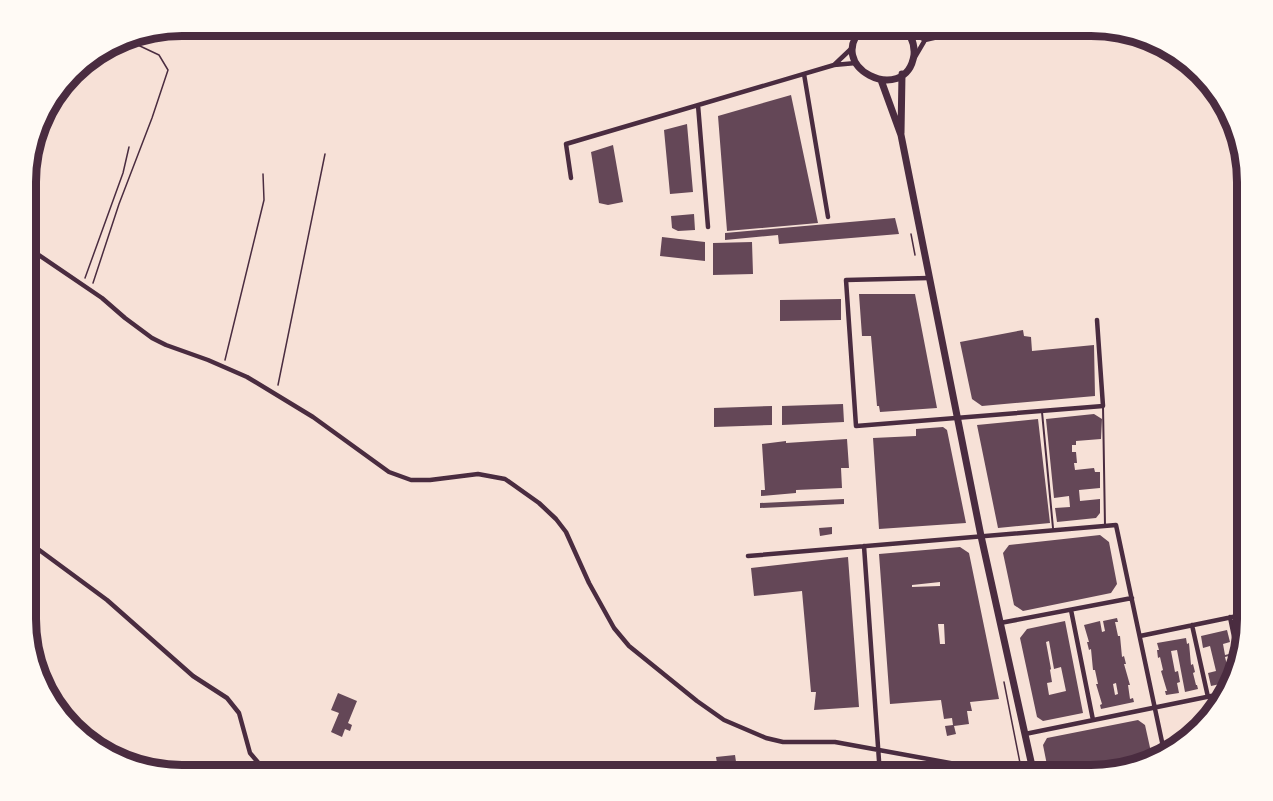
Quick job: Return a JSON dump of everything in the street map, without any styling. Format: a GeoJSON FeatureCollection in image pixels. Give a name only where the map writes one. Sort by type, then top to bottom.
{"type":"FeatureCollection","features":[{"type":"Feature","properties":{"kind":"main road"},"geometry":{"type":"LineString","coordinates":[[858,36],[853,47],[856,63],[862,72],[871,78],[881,80],[895,78],[902,74],[912,61],[914,45],[909,36]]}},
{"type":"Feature","properties":{"kind":"main road"},"geometry":{"type":"LineString","coordinates":[[901,135],[902,74]]}},
{"type":"Feature","properties":{"kind":"main road"},"geometry":{"type":"LineString","coordinates":[[881,80],[901,135],[981,536],[1032,765]]}},
{"type":"Feature","properties":{"kind":"street"},"geometry":{"type":"LineString","coordinates":[[918,36],[925,40],[942,36]]}},
{"type":"Feature","properties":{"kind":"street"},"geometry":{"type":"LineString","coordinates":[[912,61],[925,40]]}},
{"type":"Feature","properties":{"kind":"street"},"geometry":{"type":"LineString","coordinates":[[834,65],[853,47]]}},
{"type":"Feature","properties":{"kind":"street"},"geometry":{"type":"LineString","coordinates":[[571,178],[566,144],[834,65],[856,63]]}},
{"type":"Feature","properties":{"kind":"street"},"geometry":{"type":"LineString","coordinates":[[804,74],[828,218]]}},
{"type":"Feature","properties":{"kind":"street"},"geometry":{"type":"LineString","coordinates":[[698,105],[708,227]]}},
{"type":"Feature","properties":{"kind":"street"},"geometry":{"type":"LineString","coordinates":[[36,253],[91,290],[152,338],[248,378],[313,417],[388,472],[411,480],[478,474],[505,479],[539,503],[566,532],[589,583],[614,628],[629,646],[724,720],[766,738],[783,741],[835,742],[959,765]]}},
{"type":"Feature","properties":{"kind":"street"},"geometry":{"type":"LineString","coordinates":[[928,278],[846,280],[856,426],[1103,406],[1097,320]]}},
{"type":"Feature","properties":{"kind":"street"},"geometry":{"type":"LineString","coordinates":[[748,556],[1116,525],[1163,746]]}},
{"type":"Feature","properties":{"kind":"street"},"geometry":{"type":"LineString","coordinates":[[864,546],[880,765]]}},
{"type":"Feature","properties":{"kind":"street"},"geometry":{"type":"LineString","coordinates":[[36,548],[107,600],[193,676],[227,698],[239,712],[250,753],[261,765]]}},
{"type":"Feature","properties":{"kind":"street"},"geometry":{"type":"LineString","coordinates":[[1000,623],[1132,598]]}},
{"type":"Feature","properties":{"kind":"street"},"geometry":{"type":"LineString","coordinates":[[1071,610],[1093,720]]}},
{"type":"Feature","properties":{"kind":"street"},"geometry":{"type":"LineString","coordinates":[[1140,636],[1237,616]]}},
{"type":"Feature","properties":{"kind":"street"},"geometry":{"type":"LineString","coordinates":[[1230,617],[1235,642]]}},
{"type":"Feature","properties":{"kind":"street"},"geometry":{"type":"LineString","coordinates":[[1192,625],[1208,697]]}},
{"type":"Feature","properties":{"kind":"street"},"geometry":{"type":"LineString","coordinates":[[1024,734],[1215,695]]}},
{"type":"Feature","properties":{"kind":"lane"},"geometry":{"type":"LineString","coordinates":[[1103,406],[1105,526]]}},
{"type":"Feature","properties":{"kind":"lane"},"geometry":{"type":"LineString","coordinates":[[1042,412],[1053,530]]}},
{"type":"Feature","properties":{"kind":"path"},"geometry":{"type":"LineString","coordinates":[[91,290],[119,204],[168,70],[159,55],[135,44]]}},
{"type":"Feature","properties":{"kind":"path"},"geometry":{"type":"LineString","coordinates":[[83,285],[123,173],[129,147]]}},
{"type":"Feature","properties":{"kind":"path"},"geometry":{"type":"LineString","coordinates":[[276,395],[325,154]]}},
{"type":"Feature","properties":{"kind":"path"},"geometry":{"type":"LineString","coordinates":[[223,367],[264,200],[263,174]]}},
{"type":"Feature","properties":{"kind":"building"},"geometry":{"type":"Polygon","coordinates":[[[791,95],[818,223],[727,231],[718,116],[791,95]]]}},
{"type":"Feature","properties":{"kind":"building"},"geometry":{"type":"Polygon","coordinates":[[[687,124],[693,192],[670,194],[664,130],[687,124]]]}},
{"type":"Feature","properties":{"kind":"building"},"geometry":{"type":"Polygon","coordinates":[[[613,145],[623,202],[608,205],[599,203],[591,152],[613,145]]]}},
{"type":"Feature","properties":{"kind":"building"},"geometry":{"type":"Polygon","coordinates":[[[694,214],[695,230],[678,231],[672,228],[671,216],[694,214]]]}},
{"type":"Feature","properties":{"kind":"building"},"geometry":{"type":"Polygon","coordinates":[[[895,218],[899,234],[779,244],[778,235],[725,240],[725,233],[895,218]]]}},
{"type":"Feature","properties":{"kind":"building"},"geometry":{"type":"Polygon","coordinates":[[[662,237],[705,242],[705,261],[660,256],[662,237]]]}},
{"type":"Feature","properties":{"kind":"building"},"geometry":{"type":"Polygon","coordinates":[[[752,242],[753,274],[713,275],[713,243],[752,242]]]}},
{"type":"Feature","properties":{"kind":"building"},"geometry":{"type":"Polygon","coordinates":[[[859,294],[915,294],[937,408],[880,412],[877,406],[871,336],[862,336],[859,294]]]}},
{"type":"Feature","properties":{"kind":"building"},"geometry":{"type":"Polygon","coordinates":[[[841,299],[841,320],[780,321],[780,300],[841,299]]]}},
{"type":"Feature","properties":{"kind":"building"},"geometry":{"type":"Polygon","coordinates":[[[1023,330],[1024,336],[1031,337],[1032,351],[1094,345],[1095,396],[982,406],[972,399],[960,342],[1023,330]]]}},
{"type":"Feature","properties":{"kind":"building"},"geometry":{"type":"Polygon","coordinates":[[[843,404],[844,422],[782,425],[782,406],[843,404]]]}},
{"type":"Feature","properties":{"kind":"building"},"geometry":{"type":"Polygon","coordinates":[[[772,406],[772,425],[714,427],[714,408],[772,406]]]}},
{"type":"Feature","properties":{"kind":"building"},"geometry":{"type":"Polygon","coordinates":[[[1094,414],[1102,419],[1101,439],[1076,441],[1076,445],[1072,445],[1072,452],[1076,452],[1075,470],[1094,468],[1095,472],[1100,472],[1100,488],[1079,490],[1080,501],[1100,499],[1100,513],[1096,518],[1057,522],[1055,508],[1070,507],[1069,496],[1054,498],[1046,419],[1094,414]]]}},
{"type":"Feature","properties":{"kind":"building"},"geometry":{"type":"Polygon","coordinates":[[[1038,419],[1050,523],[998,528],[977,425],[1038,419]]]}},
{"type":"Feature","properties":{"kind":"building"},"geometry":{"type":"Polygon","coordinates":[[[943,427],[947,430],[966,523],[879,529],[873,438],[916,436],[916,429],[943,427]]]}},
{"type":"Feature","properties":{"kind":"building"},"geometry":{"type":"Polygon","coordinates":[[[847,439],[849,468],[841,468],[842,488],[796,490],[796,493],[761,496],[761,490],[765,490],[762,444],[847,439]]]}},
{"type":"Feature","properties":{"kind":"building"},"geometry":{"type":"Polygon","coordinates":[[[844,499],[844,504],[760,508],[760,503],[844,499]]]}},
{"type":"Feature","properties":{"kind":"building"},"geometry":{"type":"Polygon","coordinates":[[[832,527],[832,534],[820,536],[819,528],[832,527]]]}},
{"type":"Feature","properties":{"kind":"building"},"geometry":{"type":"Polygon","coordinates":[[[1100,535],[1109,542],[1117,584],[1111,593],[1023,611],[1014,605],[1003,553],[1009,545],[1100,535]]]}},
{"type":"Feature","properties":{"kind":"building"},"geometry":{"type":"Polygon","coordinates":[[[960,547],[969,553],[999,699],[970,702],[972,711],[967,711],[969,724],[954,726],[956,734],[947,736],[945,726],[953,725],[952,718],[944,719],[941,700],[890,704],[879,554],[960,547]],[[940,582],[912,585],[912,587],[940,586],[940,582]],[[938,624],[940,644],[945,644],[944,624],[938,624]]]}},
{"type":"Feature","properties":{"kind":"building"},"geometry":{"type":"Polygon","coordinates":[[[848,557],[859,707],[814,710],[816,692],[811,692],[802,591],[754,596],[751,568],[848,557]]]}},
{"type":"Feature","properties":{"kind":"building"},"geometry":{"type":"Polygon","coordinates":[[[1117,618],[1118,622],[1115,622],[1118,636],[1120,636],[1122,657],[1124,656],[1126,664],[1124,664],[1130,685],[1128,685],[1130,699],[1133,698],[1134,702],[1101,709],[1102,704],[1096,684],[1098,684],[1095,670],[1093,670],[1091,649],[1089,650],[1084,625],[1100,621],[1102,632],[1105,631],[1103,621],[1117,618]],[[1116,683],[1113,684],[1115,695],[1118,694],[1116,683]]]}},
{"type":"Feature","properties":{"kind":"building"},"geometry":{"type":"Polygon","coordinates":[[[1065,621],[1083,713],[1043,721],[1037,717],[1020,638],[1027,629],[1065,621]],[[1049,641],[1046,642],[1052,682],[1047,683],[1049,695],[1066,691],[1061,667],[1054,669],[1049,641]]]}},
{"type":"Feature","properties":{"kind":"building"},"geometry":{"type":"Polygon","coordinates":[[[1227,630],[1230,642],[1223,644],[1225,655],[1229,654],[1225,657],[1228,669],[1222,684],[1211,686],[1208,673],[1216,671],[1210,646],[1203,648],[1201,636],[1227,630]]]}},
{"type":"Feature","properties":{"kind":"building"},"geometry":{"type":"Polygon","coordinates":[[[1186,638],[1198,689],[1185,692],[1177,650],[1171,651],[1175,672],[1178,671],[1179,693],[1166,695],[1157,643],[1186,638]]]}},
{"type":"Feature","properties":{"kind":"building"},"geometry":{"type":"Polygon","coordinates":[[[338,693],[357,701],[348,723],[352,725],[350,731],[345,729],[342,737],[331,732],[339,713],[331,710],[338,693]]]}},
{"type":"Feature","properties":{"kind":"building"},"geometry":{"type":"Polygon","coordinates":[[[1138,720],[1145,725],[1151,752],[1110,764],[1047,765],[1043,745],[1047,738],[1138,720]]]}},
{"type":"Feature","properties":{"kind":"building"},"geometry":{"type":"Polygon","coordinates":[[[735,755],[736,765],[717,765],[716,757],[735,755]]]}}]}
